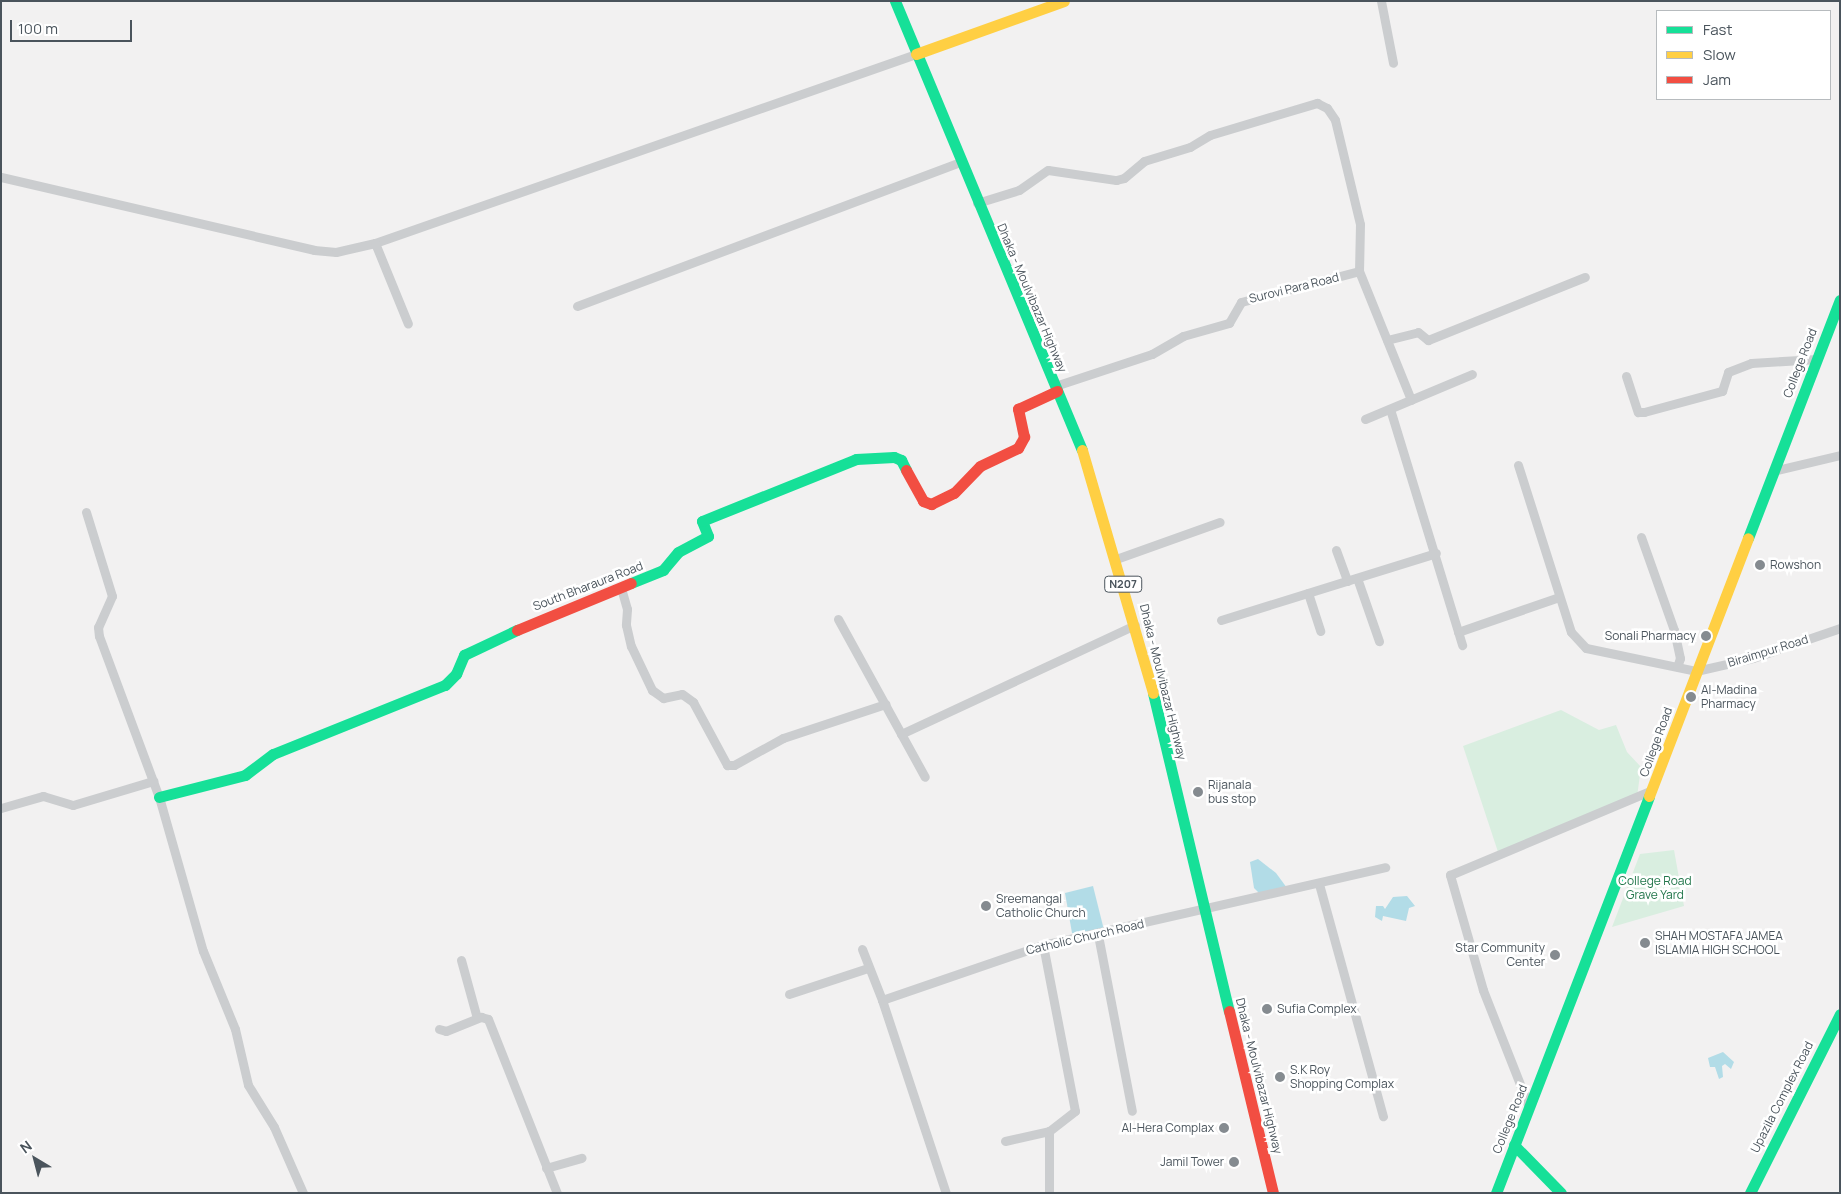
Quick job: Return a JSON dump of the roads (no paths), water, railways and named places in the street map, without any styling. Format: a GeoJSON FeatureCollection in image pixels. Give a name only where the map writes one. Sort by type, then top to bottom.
{"type":"FeatureCollection","features":[{"type":"Feature","properties":{"kind":"main road","name":"Dhaka - Moulvibazar Highway"},"geometry":{"type":"LineString","coordinates":[[895,1],[977,203],[1090,468],[1135,625],[1274,1193]]}},
{"type":"Feature","properties":{"kind":"main road"},"geometry":{"type":"LineString","coordinates":[[916,54],[1064,1]]}},
{"type":"Feature","properties":{"kind":"main road","name":"College Road"},"geometry":{"type":"LineString","coordinates":[[1496,1193],[1840,300]]}},
{"type":"Feature","properties":{"kind":"main road","name":"South Bharaura Road"},"geometry":{"type":"LineString","coordinates":[[159,797],[245,775],[273,754],[445,685],[456,674],[464,655],[472,649],[657,575],[678,552],[708,536],[702,521],[856,459],[894,457],[901,460],[923,501],[931,504],[954,493],[980,466],[1018,448],[1024,437],[1018,410],[1056,389]]}},
{"type":"Feature","properties":{"kind":"main road","name":"Upazila Complex Road"},"geometry":{"type":"LineString","coordinates":[[1750,1193],[1840,1014]]}},
{"type":"Feature","properties":{"kind":"main road"},"geometry":{"type":"LineString","coordinates":[[1514,1145],[1561,1193]]}},
{"type":"Feature","properties":{"kind":"street"},"geometry":{"type":"LineString","coordinates":[[1381,1],[1393,63]]}},
{"type":"Feature","properties":{"kind":"street"},"geometry":{"type":"LineString","coordinates":[[1,178],[314,250],[336,252],[375,243],[916,54]]}},
{"type":"Feature","properties":{"kind":"street"},"geometry":{"type":"LineString","coordinates":[[977,203],[1019,190],[1048,170],[1116,180],[1124,178],[1144,160],[1190,147],[1210,135],[1317,103],[1327,108],[1336,120],[1360,224],[1359,271],[1411,400]]}},
{"type":"Feature","properties":{"kind":"street"},"geometry":{"type":"LineString","coordinates":[[577,306],[960,162]]}},
{"type":"Feature","properties":{"kind":"street"},"geometry":{"type":"LineString","coordinates":[[375,243],[408,324]]}},
{"type":"Feature","properties":{"kind":"street","name":"Surovi Para Road"},"geometry":{"type":"LineString","coordinates":[[1056,389],[1152,354],[1183,336],[1230,323],[1241,302],[1359,271]]}},
{"type":"Feature","properties":{"kind":"street"},"geometry":{"type":"LineString","coordinates":[[1387,340],[1418,332],[1428,340],[1585,277]]}},
{"type":"Feature","properties":{"kind":"street"},"geometry":{"type":"LineString","coordinates":[[1626,376],[1638,412],[1644,412],[1722,391],[1728,372],[1751,363],[1763,360],[1817,359]]}},
{"type":"Feature","properties":{"kind":"street"},"geometry":{"type":"LineString","coordinates":[[1365,419],[1472,374]]}},
{"type":"Feature","properties":{"kind":"street"},"geometry":{"type":"LineString","coordinates":[[1390,409],[1436,552],[1462,645]]}},
{"type":"Feature","properties":{"kind":"street"},"geometry":{"type":"LineString","coordinates":[[1773,471],[1840,455]]}},
{"type":"Feature","properties":{"kind":"street"},"geometry":{"type":"LineString","coordinates":[[1518,465],[1571,632],[1586,648],[1696,671]]}},
{"type":"Feature","properties":{"kind":"street"},"geometry":{"type":"LineString","coordinates":[[86,512],[112,596],[98,627],[99,636],[159,797],[203,950],[235,1028],[248,1085],[274,1127],[303,1193]]}},
{"type":"Feature","properties":{"kind":"street"},"geometry":{"type":"LineString","coordinates":[[1116,560],[1220,522]]}},
{"type":"Feature","properties":{"kind":"street"},"geometry":{"type":"LineString","coordinates":[[1641,538],[1674,630],[1680,658],[1677,667]]}},
{"type":"Feature","properties":{"kind":"street"},"geometry":{"type":"LineString","coordinates":[[1336,550],[1347,581]]}},
{"type":"Feature","properties":{"kind":"street"},"geometry":{"type":"LineString","coordinates":[[1221,620],[1436,552]]}},
{"type":"Feature","properties":{"kind":"street"},"geometry":{"type":"LineString","coordinates":[[1358,578],[1379,640]]}},
{"type":"Feature","properties":{"kind":"street"},"geometry":{"type":"LineString","coordinates":[[621,588],[627,609],[626,625],[631,646],[652,690],[664,698],[682,694],[693,702],[727,765],[734,765],[783,738],[885,704]]}},
{"type":"Feature","properties":{"kind":"street"},"geometry":{"type":"LineString","coordinates":[[1308,593],[1320,631]]}},
{"type":"Feature","properties":{"kind":"street"},"geometry":{"type":"LineString","coordinates":[[1458,632],[1559,597]]}},
{"type":"Feature","properties":{"kind":"street"},"geometry":{"type":"LineString","coordinates":[[838,619],[925,777]]}},
{"type":"Feature","properties":{"kind":"street"},"geometry":{"type":"LineString","coordinates":[[901,734],[1135,625]]}},
{"type":"Feature","properties":{"kind":"street","name":"Biraimpur Road"},"geometry":{"type":"LineString","coordinates":[[1696,671],[1753,658],[1840,628]]}},
{"type":"Feature","properties":{"kind":"street"},"geometry":{"type":"LineString","coordinates":[[1,808],[43,796],[73,805],[153,781]]}},
{"type":"Feature","properties":{"kind":"street"},"geometry":{"type":"LineString","coordinates":[[1529,1107],[1483,990],[1450,875],[1652,790]]}},
{"type":"Feature","properties":{"kind":"street","name":"Catholic Church Road"},"geometry":{"type":"LineString","coordinates":[[882,1000],[1043,945],[1098,935],[1385,867]]}},
{"type":"Feature","properties":{"kind":"street"},"geometry":{"type":"LineString","coordinates":[[1319,884],[1383,1116]]}},
{"type":"Feature","properties":{"kind":"street"},"geometry":{"type":"LineString","coordinates":[[1098,935],[1132,1111]]}},
{"type":"Feature","properties":{"kind":"street"},"geometry":{"type":"LineString","coordinates":[[1005,1141],[1049,1131],[1075,1111],[1043,945]]}},
{"type":"Feature","properties":{"kind":"street"},"geometry":{"type":"LineString","coordinates":[[862,948],[868,968],[882,1000],[946,1193]]}},
{"type":"Feature","properties":{"kind":"street"},"geometry":{"type":"LineString","coordinates":[[461,960],[477,1018]]}},
{"type":"Feature","properties":{"kind":"street"},"geometry":{"type":"LineString","coordinates":[[789,994],[868,968]]}},
{"type":"Feature","properties":{"kind":"street"},"geometry":{"type":"LineString","coordinates":[[439,1029],[446,1031],[477,1018],[488,1019],[557,1193]]}},
{"type":"Feature","properties":{"kind":"street"},"geometry":{"type":"LineString","coordinates":[[1049,1131],[1049,1193]]}},
{"type":"Feature","properties":{"kind":"street"},"geometry":{"type":"LineString","coordinates":[[546,1168],[582,1158]]}},
{"type":"Feature","properties":{"kind":"water"},"geometry":{"type":"Polygon","coordinates":[[[1258,859],[1276,873],[1287,888],[1260,894],[1254,888],[1250,862],[1258,859]]]}},
{"type":"Feature","properties":{"kind":"water"},"geometry":{"type":"Polygon","coordinates":[[[1093,886],[1104,930],[1082,935],[1072,933],[1065,893],[1093,886]]]}},
{"type":"Feature","properties":{"kind":"water"},"geometry":{"type":"Polygon","coordinates":[[[1407,896],[1415,906],[1409,908],[1406,921],[1383,916],[1382,921],[1375,917],[1376,906],[1383,906],[1385,909],[1393,897],[1407,896]]]}},
{"type":"Feature","properties":{"kind":"water"},"geometry":{"type":"Polygon","coordinates":[[[1723,1052],[1734,1062],[1731,1069],[1725,1064],[1722,1066],[1723,1077],[1719,1079],[1715,1067],[1710,1067],[1708,1058],[1723,1052]]]}},
{"type":"Feature","properties":{"kind":"place","name":"Rowshon"},"geometry":{"type":"Point","coordinates":[1760,565]}},
{"type":"Feature","properties":{"kind":"place","name":"Sonali Pharmacy"},"geometry":{"type":"Point","coordinates":[1706,636]}},
{"type":"Feature","properties":{"kind":"place","name":"Al-Madina Pharmacy"},"geometry":{"type":"Point","coordinates":[1691,697]}},
{"type":"Feature","properties":{"kind":"place","name":"Rijanala bus stop"},"geometry":{"type":"Point","coordinates":[1198,792]}},
{"type":"Feature","properties":{"kind":"place","name":"Sreemangal Catholic Church"},"geometry":{"type":"Point","coordinates":[986,906]}},
{"type":"Feature","properties":{"kind":"place","name":"SHAH MOSTAFA JAMEA ISLAMIA HIGH SCHOOL"},"geometry":{"type":"Point","coordinates":[1645,943]}},
{"type":"Feature","properties":{"kind":"place","name":"Star Community Center"},"geometry":{"type":"Point","coordinates":[1555,955]}},
{"type":"Feature","properties":{"kind":"place","name":"Sufia Complex"},"geometry":{"type":"Point","coordinates":[1267,1009]}},
{"type":"Feature","properties":{"kind":"place","name":"S.K Roy Shopping Complax"},"geometry":{"type":"Point","coordinates":[1280,1077]}},
{"type":"Feature","properties":{"kind":"place","name":"Al-Hera Complax"},"geometry":{"type":"Point","coordinates":[1224,1128]}},
{"type":"Feature","properties":{"kind":"place","name":"Jamil Tower"},"geometry":{"type":"Point","coordinates":[1234,1162]}},
{"type":"Feature","properties":{"kind":"park label","name":"College Road Grave Yard"},"geometry":{"type":"Point","coordinates":[1655,888]}}]}
